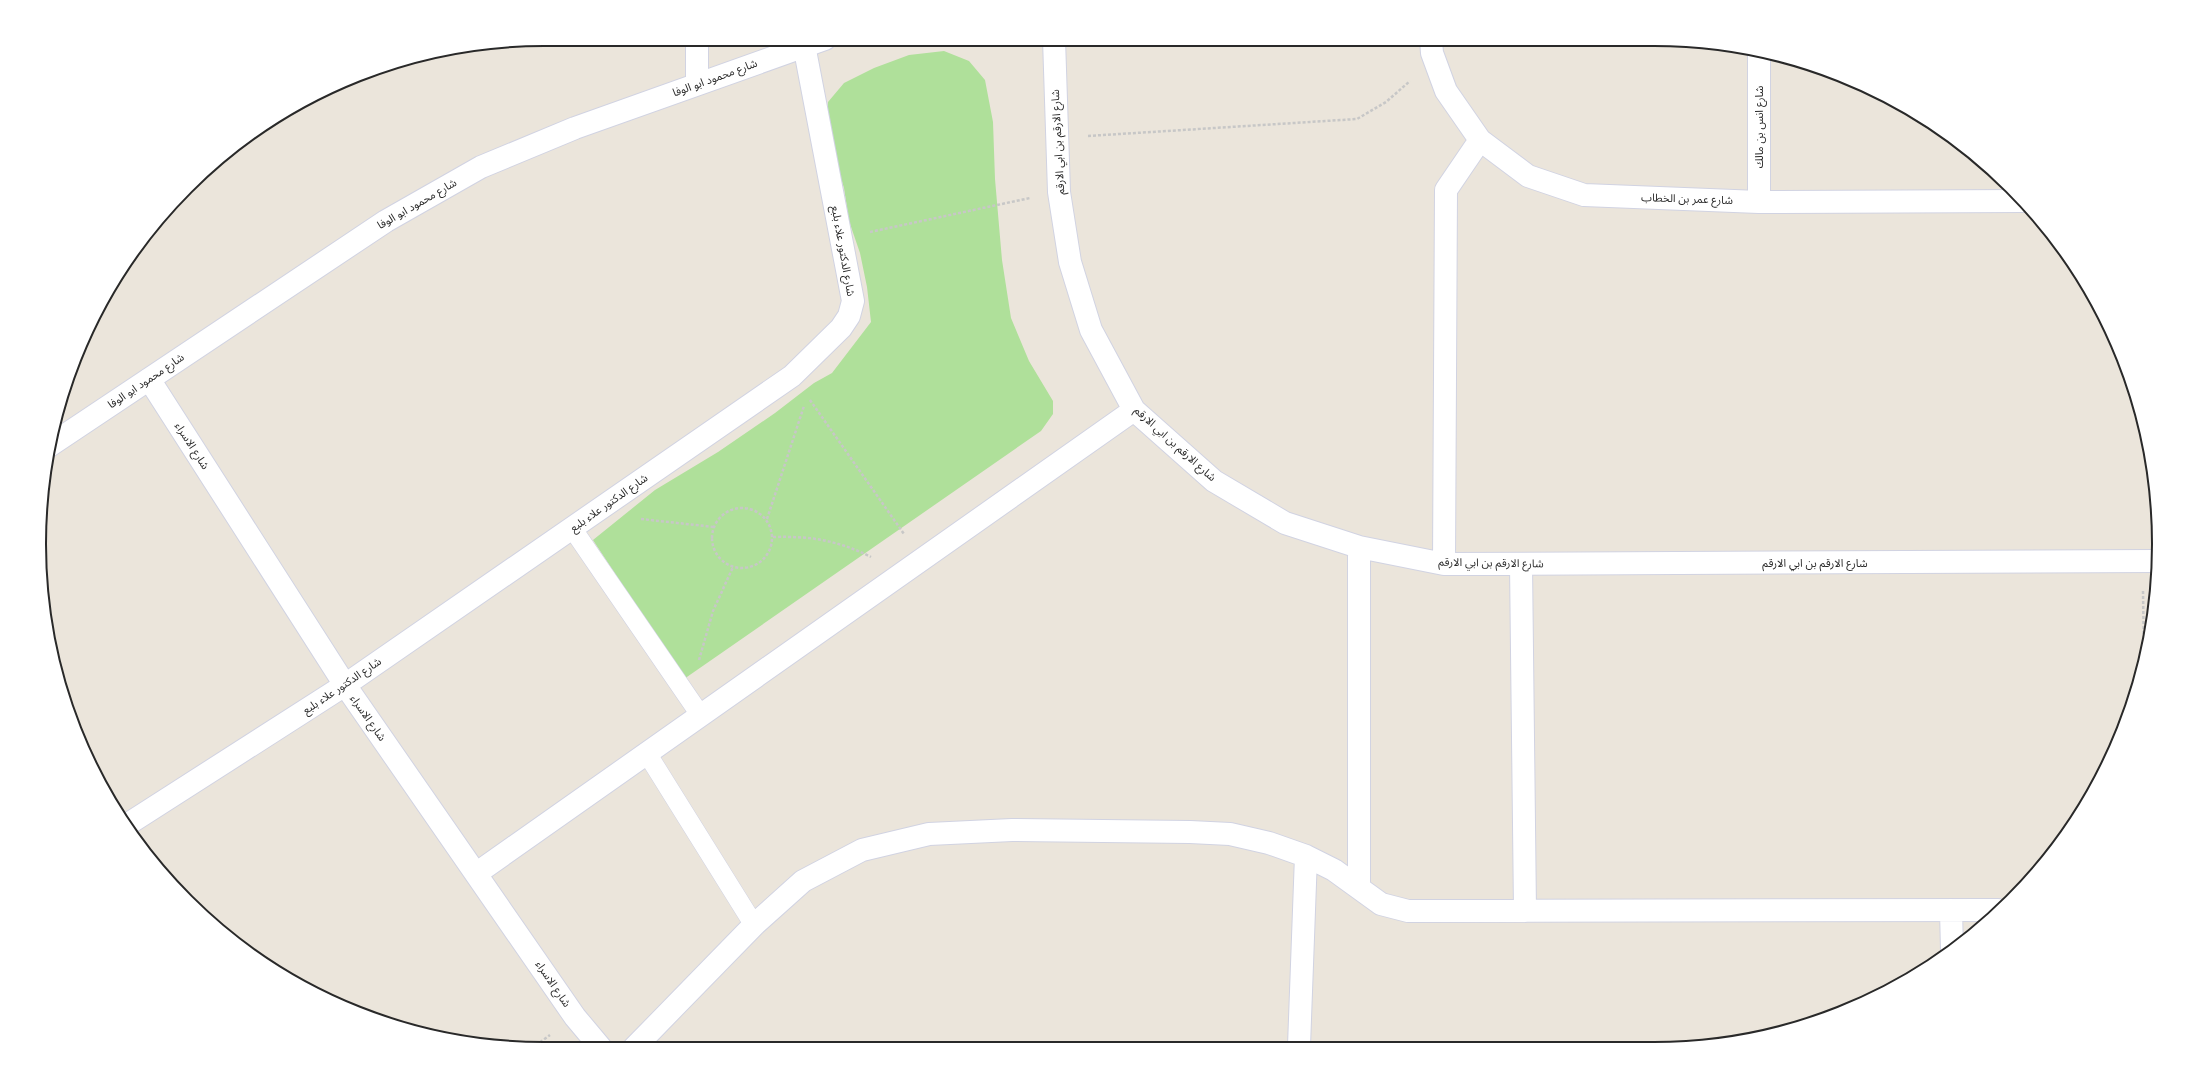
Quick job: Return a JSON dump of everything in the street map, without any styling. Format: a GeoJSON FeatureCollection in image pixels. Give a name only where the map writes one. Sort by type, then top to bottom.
{"type":"FeatureCollection","features":[{"type":"Feature","properties":{"kind":"street"},"geometry":{"type":"LineString","coordinates":[[697,46],[697,84]]}},
{"type":"Feature","properties":{"kind":"street","name":"شارع محمود ابو الوفا"},"geometry":{"type":"LineString","coordinates":[[57,440],[386,221],[482,167],[575,128],[804,46]]}},
{"type":"Feature","properties":{"kind":"street","name":"شارع الدكتور علاء بلبع"},"geometry":{"type":"LineString","coordinates":[[131,822],[345,685],[792,376],[841,328],[849,316],[853,301],[841,238],[816,46]]}},
{"type":"Feature","properties":{"kind":"street","name":"شارع الارقم بن ابي الارقم"},"geometry":{"type":"LineString","coordinates":[[1054,46],[1059,192],[1070,262],[1091,330],[1134,410],[1214,481],[1285,523],[1359,547],[1444,564],[2150,561]]}},
{"type":"Feature","properties":{"kind":"street","name":"شارع عمر بن الخطاب"},"geometry":{"type":"LineString","coordinates":[[1431,47],[1446,91],[1480,140],[1528,176],[1584,195],[1759,202],[2014,201]]}},
{"type":"Feature","properties":{"kind":"street","name":"شارع انس بن مالك"},"geometry":{"type":"LineString","coordinates":[[1759,58],[1759,202]]}},
{"type":"Feature","properties":{"kind":"street"},"geometry":{"type":"LineString","coordinates":[[1444,564],[1446,190],[1480,140]]}},
{"type":"Feature","properties":{"kind":"street","name":"شارع الاسراء"},"geometry":{"type":"LineString","coordinates":[[149,379],[345,685],[477,873],[575,1017],[597,1042]]}},
{"type":"Feature","properties":{"kind":"street"},"geometry":{"type":"LineString","coordinates":[[477,873],[648,755],[697,711],[897,577],[1134,410]]}},
{"type":"Feature","properties":{"kind":"street"},"geometry":{"type":"LineString","coordinates":[[1359,547],[1359,887]]}},
{"type":"Feature","properties":{"kind":"street"},"geometry":{"type":"LineString","coordinates":[[1521,564],[1525,911]]}},
{"type":"Feature","properties":{"kind":"street"},"geometry":{"type":"LineString","coordinates":[[640,1042],[754,925],[802,881],[862,850],[929,834],[1012,830],[1190,832],[1230,834],[1269,842],[1306,856],[1334,870],[1381,904],[1408,911],[1991,910]]}},
{"type":"Feature","properties":{"kind":"street"},"geometry":{"type":"LineString","coordinates":[[1299,1042],[1306,856]]}},
{"type":"Feature","properties":{"kind":"street"},"geometry":{"type":"LineString","coordinates":[[1951,910],[1952,943]]}},
{"type":"Feature","properties":{"kind":"lane"},"geometry":{"type":"LineString","coordinates":[[572,528],[697,711]]}},
{"type":"Feature","properties":{"kind":"lane"},"geometry":{"type":"LineString","coordinates":[[648,755],[754,925]]}},
{"type":"Feature","properties":{"kind":"path"},"geometry":{"type":"LineString","coordinates":[[1057,138],[1357,119],[1386,102],[1406,84],[1431,47]]}},
{"type":"Feature","properties":{"kind":"path"},"geometry":{"type":"LineString","coordinates":[[841,238],[1059,192]]}},
{"type":"Feature","properties":{"kind":"path"},"geometry":{"type":"LineString","coordinates":[[767,519],[807,396],[922,559]]}},
{"type":"Feature","properties":{"kind":"path"},"geometry":{"type":"LineString","coordinates":[[738,508],[749,508],[759,512],[767,519],[773,537],[769,551],[760,563],[742,568],[732,567],[724,562],[715,550],[712,536],[714,527],[719,517],[728,511],[738,508]]}},
{"type":"Feature","properties":{"kind":"path"},"geometry":{"type":"LineString","coordinates":[[592,514],[714,527]]}},
{"type":"Feature","properties":{"kind":"path"},"geometry":{"type":"LineString","coordinates":[[773,537],[806,536],[839,543],[870,557],[897,577]]}},
{"type":"Feature","properties":{"kind":"path"},"geometry":{"type":"LineString","coordinates":[[2147,616],[2150,561]]}},
{"type":"Feature","properties":{"kind":"path"},"geometry":{"type":"LineString","coordinates":[[697,711],[701,651],[713,611],[732,567]]}},
{"type":"Feature","properties":{"kind":"green space"},"geometry":{"type":"Polygon","coordinates":[[[944,51],[969,61],[985,80],[993,122],[995,179],[1002,260],[1011,318],[1029,361],[1053,401],[1053,414],[1041,431],[684,679],[593,540],[655,490],[718,452],[775,413],[814,383],[832,373],[871,322],[867,287],[860,253],[849,221],[844,188],[830,144],[827,116],[828,102],[844,83],[874,68],[909,55],[944,51]]]}}]}
